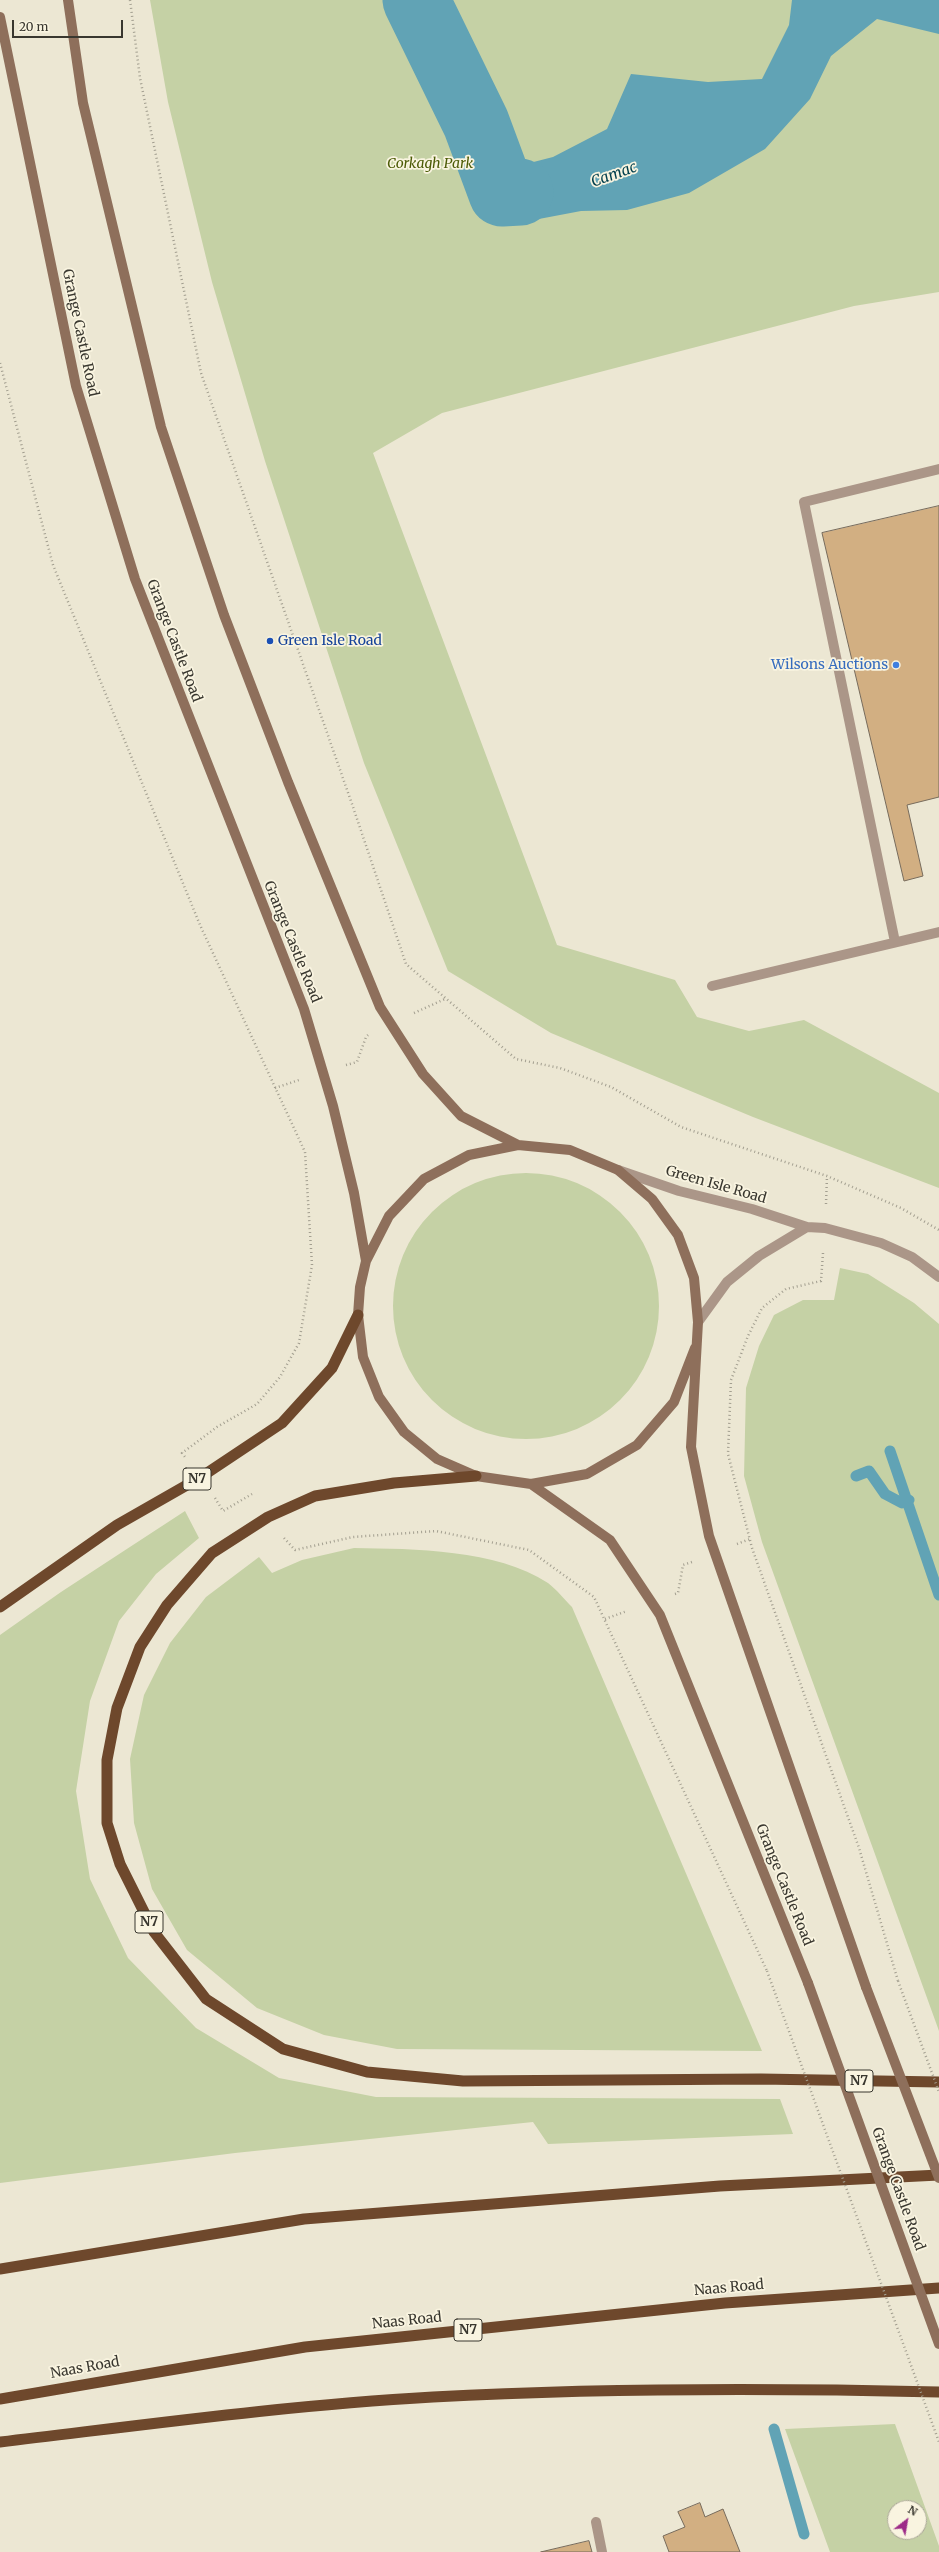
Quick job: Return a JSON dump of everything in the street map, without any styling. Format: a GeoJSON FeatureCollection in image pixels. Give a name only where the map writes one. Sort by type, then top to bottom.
{"type":"FeatureCollection","features":[{"type":"Feature","properties":{"kind":"highway","name":"N7"},"geometry":{"type":"LineString","coordinates":[[0,1607],[117,1525],[201,1477],[282,1423],[332,1368],[358,1315]]}},
{"type":"Feature","properties":{"kind":"highway","name":"N7"},"geometry":{"type":"LineString","coordinates":[[476,1476],[394,1483],[315,1496],[268,1517],[212,1553],[167,1605],[140,1647],[117,1708],[107,1760],[107,1823],[120,1864],[154,1932],[206,1999],[282,2049],[367,2072],[463,2081],[761,2078],[939,2082]]}},
{"type":"Feature","properties":{"kind":"highway"},"geometry":{"type":"LineString","coordinates":[[0,2269],[304,2219],[720,2186],[939,2176]]}},
{"type":"Feature","properties":{"kind":"highway","name":"Naas Road"},"geometry":{"type":"LineString","coordinates":[[0,2399],[305,2347],[725,2303],[939,2288]]}},
{"type":"Feature","properties":{"kind":"highway"},"geometry":{"type":"LineString","coordinates":[[0,2442],[238,2414],[432,2397],[658,2389],[939,2392]]}},
{"type":"Feature","properties":{"kind":"main road","name":"Grange Castle Road"},"geometry":{"type":"LineString","coordinates":[[68,0],[83,103],[161,426],[226,623],[380,1007],[422,1074],[461,1116],[518,1145]]}},
{"type":"Feature","properties":{"kind":"main road","name":"Grange Castle Road"},"geometry":{"type":"LineString","coordinates":[[0,17],[76,386],[135,579],[304,1009],[324,1072],[354,1193],[366,1261]]}},
{"type":"Feature","properties":{"kind":"main road","name":"Grange Castle Road"},"geometry":{"type":"LineString","coordinates":[[695,1348],[674,1402],[637,1445],[587,1474],[530,1484],[476,1476],[437,1459],[400,1426],[379,1397],[363,1357],[358,1315],[360,1287],[366,1261],[389,1216],[424,1179],[469,1155],[518,1145],[570,1150],[618,1170],[652,1199],[678,1235],[694,1278],[698,1322],[695,1348],[692,1447],[714,1553],[866,1987],[939,2176]]}},
{"type":"Feature","properties":{"kind":"main road","name":"Grange Castle Road"},"geometry":{"type":"LineString","coordinates":[[530,1484],[610,1540],[660,1615],[808,1983],[939,2344]]}},
{"type":"Feature","properties":{"kind":"street"},"geometry":{"type":"LineString","coordinates":[[895,942],[804,502],[939,469]]}},
{"type":"Feature","properties":{"kind":"street"},"geometry":{"type":"LineString","coordinates":[[712,986],[939,932]]}},
{"type":"Feature","properties":{"kind":"street","name":"Green Isle Road"},"geometry":{"type":"LineString","coordinates":[[618,1170],[679,1191],[752,1209],[807,1227],[825,1228],[881,1243],[912,1257],[939,1277]]}},
{"type":"Feature","properties":{"kind":"street"},"geometry":{"type":"LineString","coordinates":[[698,1322],[727,1282],[759,1256],[807,1227]]}},
{"type":"Feature","properties":{"kind":"street"},"geometry":{"type":"LineString","coordinates":[[596,2522],[602,2552]]}},
{"type":"Feature","properties":{"kind":"path"},"geometry":{"type":"LineString","coordinates":[[130,0],[140,78],[201,373],[352,804],[406,964],[516,1059],[560,1068],[611,1087],[681,1127],[827,1176],[901,1208],[939,1230]]}},
{"type":"Feature","properties":{"kind":"path"},"geometry":{"type":"LineString","coordinates":[[0,363],[54,565],[200,925],[305,1152],[312,1266],[299,1343],[280,1377],[257,1404],[217,1427],[182,1453],[201,1477],[223,1511],[253,1494],[268,1517],[295,1550],[353,1537],[436,1532],[529,1550],[594,1597],[767,1971],[939,2442]]}},
{"type":"Feature","properties":{"kind":"path"},"geometry":{"type":"LineString","coordinates":[[275,1088],[356,1062],[366,1037],[446,999]]}},
{"type":"Feature","properties":{"kind":"path"},"geometry":{"type":"LineString","coordinates":[[821,1281],[786,1289],[762,1308],[748,1336],[731,1380],[728,1454],[750,1539],[858,1848],[898,1981],[939,2092]]}},
{"type":"Feature","properties":{"kind":"path"},"geometry":{"type":"LineString","coordinates":[[605,1619],[678,1593],[683,1565],[750,1539]]}},
{"type":"Feature","properties":{"kind":"green space","name":"Corkagh Park"},"geometry":{"type":"Polygon","coordinates":[[[150,0],[939,0],[939,292],[854,306],[442,413],[373,453],[557,945],[675,980],[697,1017],[749,1031],[804,1020],[939,1093],[939,1188],[753,1117],[551,1033],[448,971],[364,763],[265,461],[212,282],[168,102],[150,0]]]}},
{"type":"Feature","properties":{"kind":"green space"},"geometry":{"type":"Polygon","coordinates":[[[526,1173],[552,1176],[577,1184],[600,1196],[620,1212],[636,1232],[648,1255],[656,1280],[659,1306],[656,1332],[648,1357],[636,1380],[620,1400],[600,1416],[577,1428],[552,1436],[526,1439],[500,1436],[475,1428],[452,1416],[432,1400],[416,1380],[404,1357],[396,1332],[393,1306],[396,1280],[404,1255],[416,1232],[432,1212],[452,1196],[475,1184],[500,1176],[526,1173]]]}},
{"type":"Feature","properties":{"kind":"green space"},"geometry":{"type":"Polygon","coordinates":[[[840,1268],[868,1274],[914,1303],[939,1324],[939,2031],[762,1542],[744,1476],[746,1388],[759,1346],[774,1315],[803,1300],[834,1300],[840,1268]]]}},
{"type":"Feature","properties":{"kind":"green space"},"geometry":{"type":"Polygon","coordinates":[[[185,1511],[199,1538],[156,1574],[119,1621],[90,1701],[76,1791],[90,1879],[128,1958],[196,2028],[279,2078],[376,2097],[780,2099],[793,2134],[548,2144],[533,2122],[235,2153],[0,2183],[0,1635],[61,1592],[185,1511]]]}},
{"type":"Feature","properties":{"kind":"green space"},"geometry":{"type":"Polygon","coordinates":[[[354,1548],[402,1549],[454,1553],[504,1563],[527,1572],[548,1583],[572,1607],[762,2051],[397,2049],[324,2035],[257,2008],[187,1950],[152,1889],[134,1823],[130,1759],[144,1695],[170,1643],[206,1597],[259,1557],[272,1573],[302,1560],[354,1548]]]}},
{"type":"Feature","properties":{"kind":"green space"},"geometry":{"type":"Polygon","coordinates":[[[895,2424],[922,2500],[887,2500],[887,2540],[927,2540],[927,2513],[939,2546],[939,2552],[830,2552],[785,2429],[895,2424]]]}},
{"type":"Feature","properties":{"kind":"water"},"geometry":{"type":"Polygon","coordinates":[[[792,0],[939,0],[939,34],[877,19],[831,56],[810,99],[765,149],[689,193],[627,210],[581,211],[523,222],[478,203],[476,123],[510,168],[553,157],[607,129],[631,74],[708,82],[762,79],[789,25],[792,0]]]}},
{"type":"Feature","properties":{"kind":"building","name":"Wilsons Auctions"},"geometry":{"type":"Polygon","coordinates":[[[939,506],[939,797],[907,805],[923,876],[904,881],[822,533],[939,506]]]}},
{"type":"Feature","properties":{"kind":"building"},"geometry":{"type":"Polygon","coordinates":[[[700,2503],[705,2517],[723,2509],[740,2552],[669,2552],[663,2536],[685,2527],[678,2512],[700,2503]]]}},
{"type":"Feature","properties":{"kind":"building"},"geometry":{"type":"Polygon","coordinates":[[[589,2541],[592,2552],[541,2552],[589,2541]]]}},
{"type":"Feature","properties":{"kind":"waterway","name":"Camac"},"geometry":{"type":"LineString","coordinates":[[416,0],[476,123],[502,193],[520,192]]}},
{"type":"Feature","properties":{"kind":"waterway"},"geometry":{"type":"LineString","coordinates":[[890,1451],[939,1595]]}},
{"type":"Feature","properties":{"kind":"waterway"},"geometry":{"type":"LineString","coordinates":[[856,1476],[869,1471],[885,1494],[902,1503],[909,1500]]}},
{"type":"Feature","properties":{"kind":"waterway"},"geometry":{"type":"LineString","coordinates":[[774,2429],[804,2534]]}},
{"type":"Feature","properties":{"kind":"place","name":"Green Isle Road"},"geometry":{"type":"Point","coordinates":[270,641]}},
{"type":"Feature","properties":{"kind":"place","name":"Wilsons Auctions"},"geometry":{"type":"Point","coordinates":[896,665]}}]}
